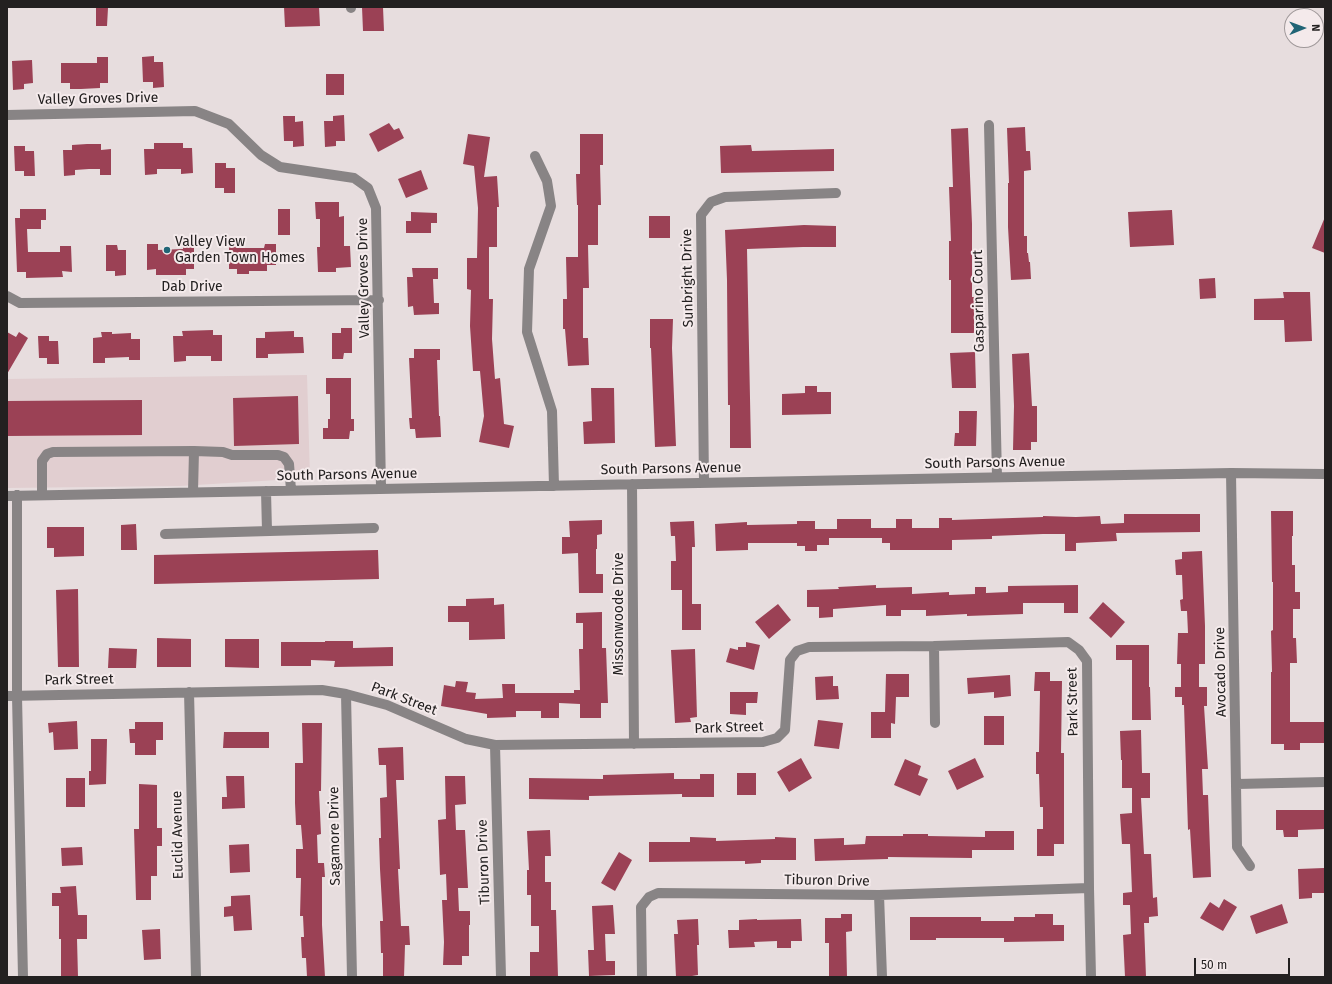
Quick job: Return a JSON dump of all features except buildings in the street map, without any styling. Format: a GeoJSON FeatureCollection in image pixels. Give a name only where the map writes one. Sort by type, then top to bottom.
{"type":"FeatureCollection","features":[{"type":"Feature","properties":{"kind":"street","name":"Valley Groves Drive"},"geometry":{"type":"LineString","coordinates":[[7,115],[195,111],[229,124],[261,155],[280,167],[354,178],[368,188],[376,208],[379,300],[381,489]]}},
{"type":"Feature","properties":{"kind":"street","name":"Gasparino Court"},"geometry":{"type":"LineString","coordinates":[[989,125],[997,477]]}},
{"type":"Feature","properties":{"kind":"street"},"geometry":{"type":"LineString","coordinates":[[535,156],[547,181],[550,206],[529,269],[527,332],[552,411],[554,486]]}},
{"type":"Feature","properties":{"kind":"street","name":"Sunbright Drive"},"geometry":{"type":"LineString","coordinates":[[704,483],[701,214],[711,202],[725,197],[836,193]]}},
{"type":"Feature","properties":{"kind":"street","name":"Dab Drive"},"geometry":{"type":"LineString","coordinates":[[8,297],[20,303],[379,300]]}},
{"type":"Feature","properties":{"kind":"street"},"geometry":{"type":"LineString","coordinates":[[193,492],[194,451]]}},
{"type":"Feature","properties":{"kind":"street"},"geometry":{"type":"LineString","coordinates":[[42,495],[42,461],[47,454],[53,452],[194,451],[223,452],[232,455],[278,455],[284,457],[289,464],[291,490]]}},
{"type":"Feature","properties":{"kind":"street","name":"South Parsons Avenue"},"geometry":{"type":"LineString","coordinates":[[10,495],[1231,473],[1325,474]]}},
{"type":"Feature","properties":{"kind":"street","name":"Avocado Drive"},"geometry":{"type":"LineString","coordinates":[[1231,473],[1237,847],[1250,866]]}},
{"type":"Feature","properties":{"kind":"street","name":"Missonwoode Drive"},"geometry":{"type":"LineString","coordinates":[[632,484],[634,744]]}},
{"type":"Feature","properties":{"kind":"street"},"geometry":{"type":"LineString","coordinates":[[266,491],[267,531]]}},
{"type":"Feature","properties":{"kind":"street"},"geometry":{"type":"LineString","coordinates":[[10,495],[12,696],[23,977]]}},
{"type":"Feature","properties":{"kind":"street"},"geometry":{"type":"LineString","coordinates":[[164,534],[374,528]]}},
{"type":"Feature","properties":{"kind":"street","name":"Park Street"},"geometry":{"type":"LineString","coordinates":[[12,696],[322,690],[346,694],[387,705],[466,739],[495,745],[763,742],[777,738],[785,730],[790,660],[797,651],[809,647],[934,646],[1068,642],[1079,650],[1087,661],[1091,977]]}},
{"type":"Feature","properties":{"kind":"street"},"geometry":{"type":"LineString","coordinates":[[934,646],[935,724]]}},
{"type":"Feature","properties":{"kind":"street","name":"Euclid Avenue"},"geometry":{"type":"LineString","coordinates":[[189,692],[196,977]]}},
{"type":"Feature","properties":{"kind":"street","name":"Sagamore Drive"},"geometry":{"type":"LineString","coordinates":[[346,694],[352,977]]}},
{"type":"Feature","properties":{"kind":"street","name":"Tiburon Drive"},"geometry":{"type":"LineString","coordinates":[[495,745],[501,977]]}},
{"type":"Feature","properties":{"kind":"street"},"geometry":{"type":"LineString","coordinates":[[1237,784],[1325,782]]}},
{"type":"Feature","properties":{"kind":"street","name":"Tiburon Drive"},"geometry":{"type":"LineString","coordinates":[[642,977],[641,907],[649,897],[658,893],[879,895],[1089,888]]}},
{"type":"Feature","properties":{"kind":"street"},"geometry":{"type":"LineString","coordinates":[[879,895],[882,977]]}},
{"type":"Feature","properties":{"kind":"shaded area"},"geometry":{"type":"Polygon","coordinates":[[[307,375],[310,478],[180,486],[7,488],[7,379],[307,375]]]}},
{"type":"Feature","properties":{"kind":"place","name":"Valley View Garden Town Homes"},"geometry":{"type":"Point","coordinates":[167,250]}}]}
